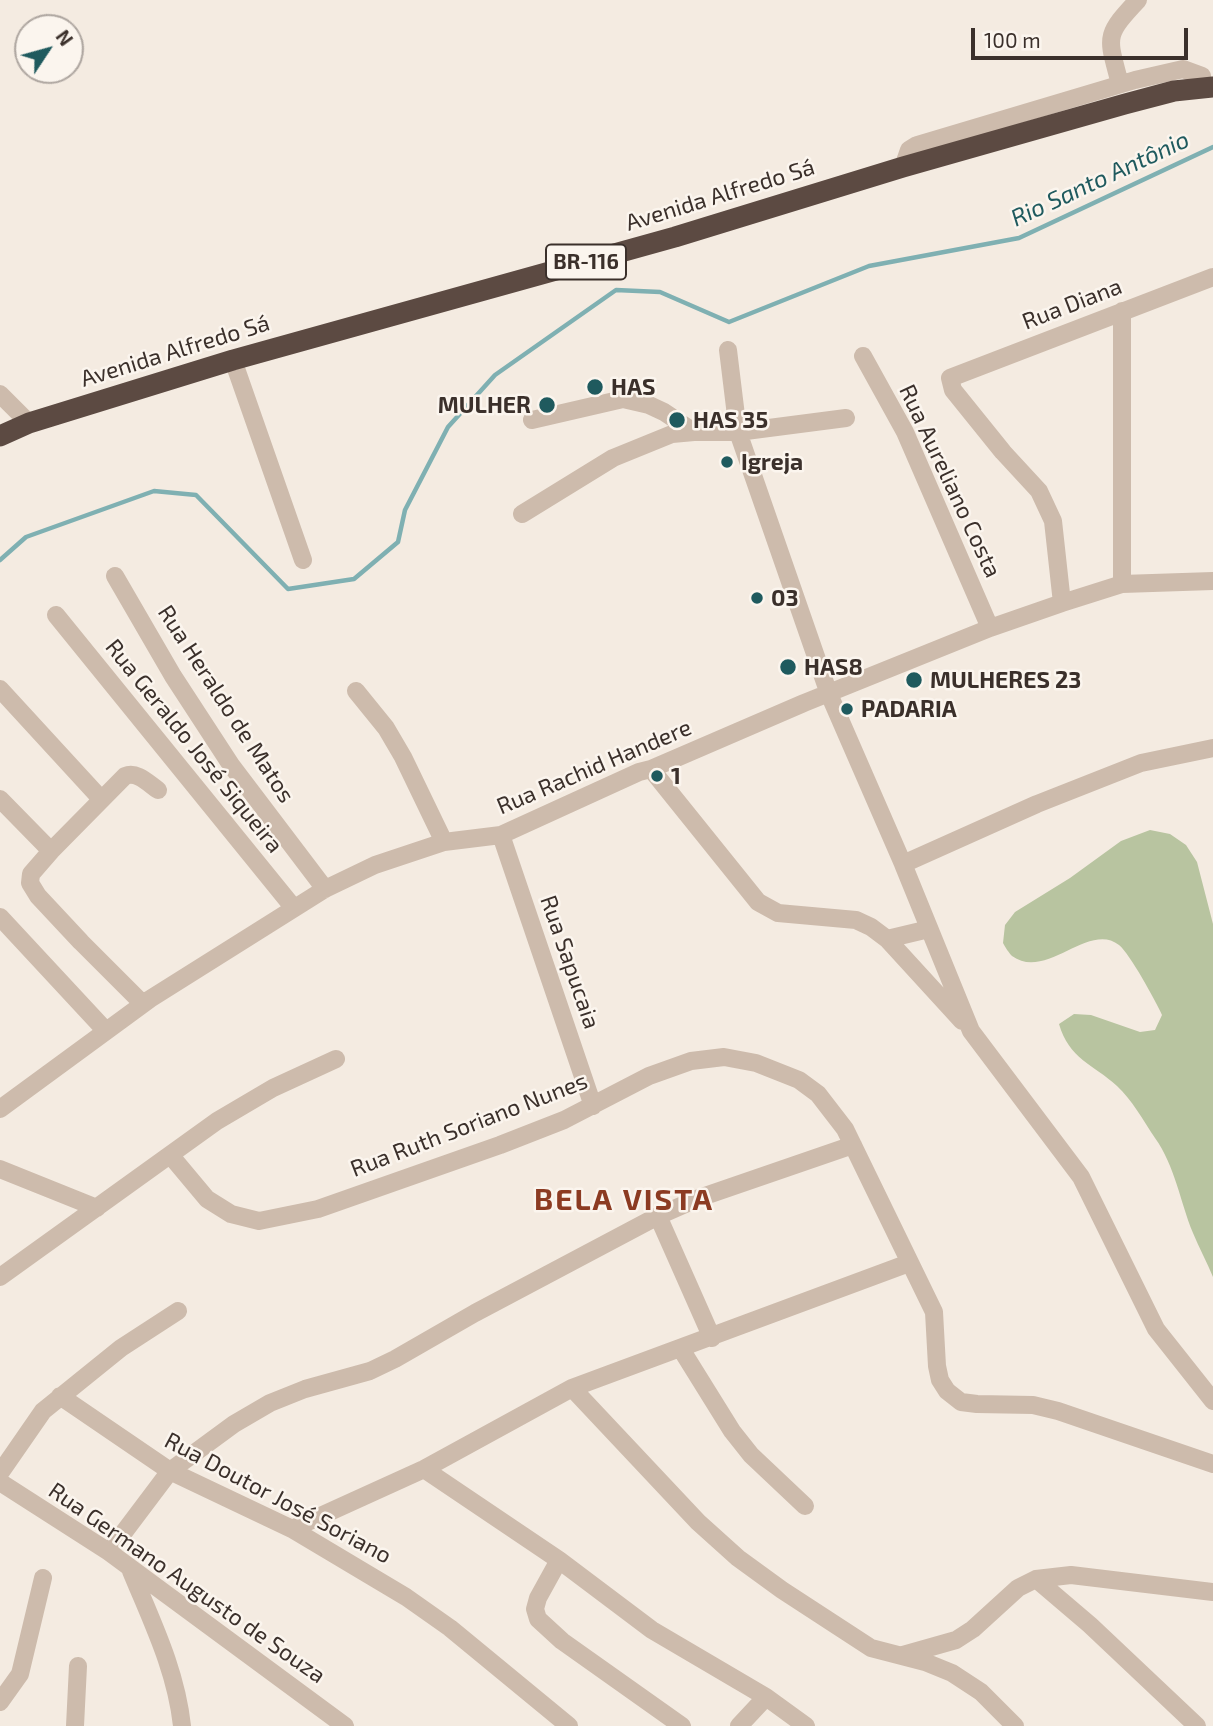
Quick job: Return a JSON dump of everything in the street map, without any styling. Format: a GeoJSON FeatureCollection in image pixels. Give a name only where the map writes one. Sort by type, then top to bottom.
{"type":"FeatureCollection","features":[{"type":"Feature","properties":{"kind":"highway","name":"Avenida Alfredo Sá"},"geometry":{"type":"LineString","coordinates":[[0,436],[29,423],[233,360],[675,237],[903,167],[1174,91],[1209,78]]}},
{"type":"Feature","properties":{"kind":"street"},"geometry":{"type":"LineString","coordinates":[[1120,84],[1110,42],[1114,28],[1138,0]]}},
{"type":"Feature","properties":{"kind":"street"},"geometry":{"type":"LineString","coordinates":[[903,167],[909,150],[917,145],[1120,84],[1183,69],[1209,78]]}},
{"type":"Feature","properties":{"kind":"street","name":"Rua Diana"},"geometry":{"type":"LineString","coordinates":[[1062,603],[1053,521],[1039,491],[1003,452],[953,390],[950,378],[1213,277]]}},
{"type":"Feature","properties":{"kind":"street"},"geometry":{"type":"LineString","coordinates":[[1122,311],[1122,584]]}},
{"type":"Feature","properties":{"kind":"street"},"geometry":{"type":"LineString","coordinates":[[729,350],[738,432],[829,694],[903,863],[971,1031]]}},
{"type":"Feature","properties":{"kind":"street","name":"Rua Aureliano Costa"},"geometry":{"type":"LineString","coordinates":[[863,355],[905,432],[990,628]]}},
{"type":"Feature","properties":{"kind":"street"},"geometry":{"type":"LineString","coordinates":[[233,360],[303,559]]}},
{"type":"Feature","properties":{"kind":"street"},"geometry":{"type":"LineString","coordinates":[[0,394],[29,423]]}},
{"type":"Feature","properties":{"kind":"street"},"geometry":{"type":"LineString","coordinates":[[532,420],[623,399],[656,408],[694,432]]}},
{"type":"Feature","properties":{"kind":"street"},"geometry":{"type":"LineString","coordinates":[[522,514],[625,452],[672,434],[738,432],[846,418]]}},
{"type":"Feature","properties":{"kind":"street","name":"Rua Heraldo de Matos"},"geometry":{"type":"LineString","coordinates":[[115,576],[173,676],[231,765],[325,889]]}},
{"type":"Feature","properties":{"kind":"street","name":"Rua Rachid Handere"},"geometry":{"type":"LineString","coordinates":[[0,1109],[147,1001],[293,907],[375,865],[444,842],[501,835],[639,772],[990,628],[1062,603],[1122,584],[1213,581]]}},
{"type":"Feature","properties":{"kind":"street","name":"Rua Geraldo José Siqueira"},"geometry":{"type":"LineString","coordinates":[[56,615],[293,907]]}},
{"type":"Feature","properties":{"kind":"street"},"geometry":{"type":"LineString","coordinates":[[0,690],[101,799]]}},
{"type":"Feature","properties":{"kind":"street"},"geometry":{"type":"LineString","coordinates":[[356,691],[391,737],[444,842]]}},
{"type":"Feature","properties":{"kind":"street"},"geometry":{"type":"LineString","coordinates":[[903,863],[1037,804],[1141,763],[1213,748]]}},
{"type":"Feature","properties":{"kind":"street"},"geometry":{"type":"LineString","coordinates":[[651,769],[758,902],[778,913],[856,920],[872,926],[971,1031],[1081,1177],[1156,1329],[1213,1401]]}},
{"type":"Feature","properties":{"kind":"street"},"geometry":{"type":"LineString","coordinates":[[147,1001],[81,942],[38,896],[30,883],[31,874],[51,851],[101,799],[131,774],[158,790]]}},
{"type":"Feature","properties":{"kind":"street"},"geometry":{"type":"LineString","coordinates":[[0,799],[51,851]]}},
{"type":"Feature","properties":{"kind":"street","name":"Rua Sapucaia"},"geometry":{"type":"LineString","coordinates":[[501,835],[593,1106]]}},
{"type":"Feature","properties":{"kind":"street"},"geometry":{"type":"LineString","coordinates":[[0,917],[105,1031]]}},
{"type":"Feature","properties":{"kind":"street"},"geometry":{"type":"LineString","coordinates":[[887,939],[929,929]]}},
{"type":"Feature","properties":{"kind":"street","name":"Rua Ruth Soriano Nunes"},"geometry":{"type":"LineString","coordinates":[[171,1156],[206,1199],[230,1214],[259,1221],[318,1209],[500,1145],[593,1106],[649,1076],[691,1061],[724,1057],[756,1063],[799,1080],[818,1094],[831,1109],[853,1145],[934,1312],[940,1380],[947,1391],[961,1402],[1033,1405],[1058,1411],[1213,1464]]}},
{"type":"Feature","properties":{"kind":"street"},"geometry":{"type":"LineString","coordinates":[[0,1277],[217,1121],[273,1088],[336,1059]]}},
{"type":"Feature","properties":{"kind":"street"},"geometry":{"type":"LineString","coordinates":[[109,1552],[170,1471],[234,1424],[270,1403],[305,1389],[383,1365],[658,1216],[748,1179],[853,1145]]}},
{"type":"Feature","properties":{"kind":"street"},"geometry":{"type":"LineString","coordinates":[[0,1169],[97,1208]]}},
{"type":"Feature","properties":{"kind":"street"},"geometry":{"type":"LineString","coordinates":[[658,1216],[712,1338]]}},
{"type":"Feature","properties":{"kind":"street"},"geometry":{"type":"LineString","coordinates":[[292,1529],[424,1469],[572,1388],[909,1263]]}},
{"type":"Feature","properties":{"kind":"street"},"geometry":{"type":"LineString","coordinates":[[0,1473],[43,1411],[121,1348],[178,1311]]}},
{"type":"Feature","properties":{"kind":"street"},"geometry":{"type":"LineString","coordinates":[[681,1349],[732,1432],[751,1455],[805,1506]]}},
{"type":"Feature","properties":{"kind":"street"},"geometry":{"type":"LineString","coordinates":[[572,1388],[698,1522],[738,1558],[871,1648],[925,1662],[952,1673],[981,1692],[1015,1726]]}},
{"type":"Feature","properties":{"kind":"street","name":"Rua Doutor José Soriano"},"geometry":{"type":"LineString","coordinates":[[60,1396],[170,1471],[292,1529],[406,1597],[450,1628],[569,1726]]}},
{"type":"Feature","properties":{"kind":"street"},"geometry":{"type":"LineString","coordinates":[[424,1469],[559,1560],[652,1630],[766,1696],[806,1726]]}},
{"type":"Feature","properties":{"kind":"street","name":"Rua Germano Augusto de Souza"},"geometry":{"type":"LineString","coordinates":[[0,1482],[109,1552],[345,1726]]}},
{"type":"Feature","properties":{"kind":"street"},"geometry":{"type":"LineString","coordinates":[[559,1560],[538,1598],[535,1609],[538,1619],[555,1636],[682,1726]]}},
{"type":"Feature","properties":{"kind":"street"},"geometry":{"type":"LineString","coordinates":[[130,1568],[172,1672],[182,1726]]}},
{"type":"Feature","properties":{"kind":"street"},"geometry":{"type":"LineString","coordinates":[[896,1656],[956,1640],[973,1629],[1018,1588],[1036,1578],[1071,1575],[1213,1592]]}},
{"type":"Feature","properties":{"kind":"street"},"geometry":{"type":"LineString","coordinates":[[0,1702],[20,1674],[43,1578]]}},
{"type":"Feature","properties":{"kind":"street"},"geometry":{"type":"LineString","coordinates":[[1036,1578],[1197,1726]]}},
{"type":"Feature","properties":{"kind":"street"},"geometry":{"type":"LineString","coordinates":[[75,1726],[78,1666]]}},
{"type":"Feature","properties":{"kind":"street"},"geometry":{"type":"LineString","coordinates":[[739,1726],[766,1696]]}},
{"type":"Feature","properties":{"kind":"green space"},"geometry":{"type":"Polygon","coordinates":[[[1150,830],[1170,834],[1186,845],[1197,862],[1213,924],[1213,1277],[1193,1233],[1162,1149],[1128,1098],[1108,1078],[1075,1053],[1063,1036],[1059,1024],[1074,1014],[1091,1015],[1140,1032],[1155,1030],[1162,1015],[1136,967],[1119,945],[1107,940],[1094,940],[1053,957],[1025,962],[1012,956],[1003,943],[1005,925],[1015,912],[1070,878],[1121,841],[1150,830]]]}},
{"type":"Feature","properties":{"kind":"waterway","name":"Rio Santo Antônio"},"geometry":{"type":"LineString","coordinates":[[0,560],[26,537],[154,491],[196,495],[288,589],[354,579],[398,542],[405,510],[448,427],[495,375],[616,290],[660,292],[729,322],[869,266],[1019,238],[1213,147]]}},
{"type":"Feature","properties":{"kind":"place","name":"HAS"},"geometry":{"type":"Point","coordinates":[595,387]}},
{"type":"Feature","properties":{"kind":"place","name":"MULHER"},"geometry":{"type":"Point","coordinates":[547,405]}},
{"type":"Feature","properties":{"kind":"place","name":"HAS 35"},"geometry":{"type":"Point","coordinates":[677,420]}},
{"type":"Feature","properties":{"kind":"place","name":"Igreja"},"geometry":{"type":"Point","coordinates":[727,462]}},
{"type":"Feature","properties":{"kind":"place","name":"03"},"geometry":{"type":"Point","coordinates":[757,598]}},
{"type":"Feature","properties":{"kind":"place","name":"HAS8"},"geometry":{"type":"Point","coordinates":[788,667]}},
{"type":"Feature","properties":{"kind":"place","name":"MULHERES 23"},"geometry":{"type":"Point","coordinates":[914,680]}},
{"type":"Feature","properties":{"kind":"place","name":"PADARIA"},"geometry":{"type":"Point","coordinates":[847,709]}},
{"type":"Feature","properties":{"kind":"place","name":"1"},"geometry":{"type":"Point","coordinates":[657,776]}},
{"type":"Feature","properties":{"kind":"district","name":"BELA VISTA"},"geometry":{"type":"Point","coordinates":[624,1200]}}]}
